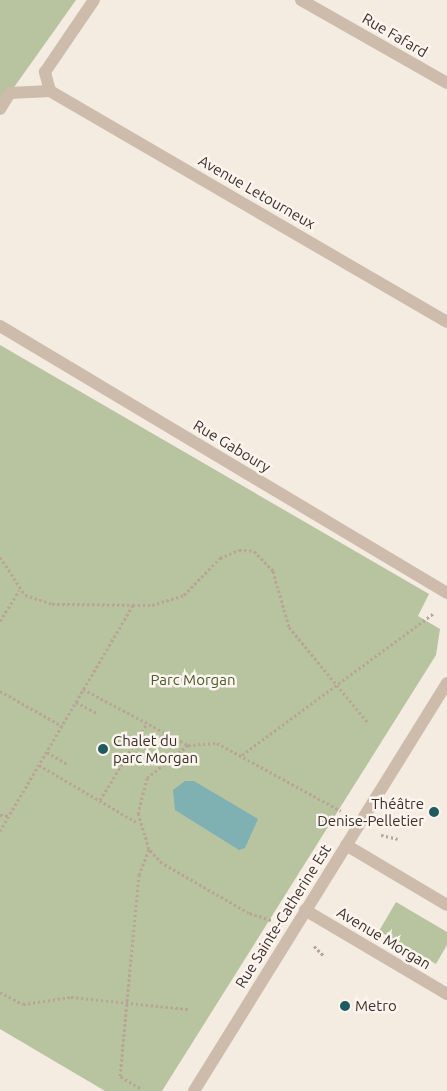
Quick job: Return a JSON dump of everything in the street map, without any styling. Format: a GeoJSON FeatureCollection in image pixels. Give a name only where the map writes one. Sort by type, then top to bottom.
{"type":"FeatureCollection","features":[{"type":"Feature","properties":{"kind":"street"},"geometry":{"type":"LineString","coordinates":[[0,109],[10,93],[50,91],[46,72],[94,0]]}},
{"type":"Feature","properties":{"kind":"street","name":"Rue Fafard"},"geometry":{"type":"LineString","coordinates":[[301,0],[447,83]]}},
{"type":"Feature","properties":{"kind":"street","name":"Avenue Letourneux"},"geometry":{"type":"LineString","coordinates":[[50,91],[447,322]]}},
{"type":"Feature","properties":{"kind":"street","name":"Rue Gaboury"},"geometry":{"type":"LineString","coordinates":[[0,326],[447,594]]}},
{"type":"Feature","properties":{"kind":"street","name":"Rue Sainte-Catherine Est"},"geometry":{"type":"LineString","coordinates":[[194,1091],[447,682]]}},
{"type":"Feature","properties":{"kind":"street"},"geometry":{"type":"LineString","coordinates":[[346,845],[447,905]]}},
{"type":"Feature","properties":{"kind":"street","name":"Avenue Morgan"},"geometry":{"type":"LineString","coordinates":[[305,910],[447,994]]}},
{"type":"Feature","properties":{"kind":"path"},"geometry":{"type":"LineString","coordinates":[[1,560],[19,591],[52,604],[152,605],[184,595],[220,558],[239,550],[254,551],[273,571],[289,627],[368,723]]}},
{"type":"Feature","properties":{"kind":"path"},"geometry":{"type":"LineString","coordinates":[[0,621],[19,591]]}},
{"type":"Feature","properties":{"kind":"path"},"geometry":{"type":"LineString","coordinates":[[0,831],[133,605]]}},
{"type":"Feature","properties":{"kind":"path"},"geometry":{"type":"LineString","coordinates":[[242,755],[336,682],[439,610]]}},
{"type":"Feature","properties":{"kind":"path"},"geometry":{"type":"LineString","coordinates":[[84,689],[188,745],[217,743],[341,811]]}},
{"type":"Feature","properties":{"kind":"path"},"geometry":{"type":"LineString","coordinates":[[0,691],[62,726]]}},
{"type":"Feature","properties":{"kind":"path"},"geometry":{"type":"LineString","coordinates":[[76,702],[97,713]]}},
{"type":"Feature","properties":{"kind":"path"},"geometry":{"type":"LineString","coordinates":[[100,800],[147,723]]}},
{"type":"Feature","properties":{"kind":"path"},"geometry":{"type":"LineString","coordinates":[[188,745],[147,778],[140,795],[139,823],[149,849],[162,863],[249,914],[271,920]]}},
{"type":"Feature","properties":{"kind":"path"},"geometry":{"type":"LineString","coordinates":[[47,752],[66,764]]}},
{"type":"Feature","properties":{"kind":"path"},"geometry":{"type":"LineString","coordinates":[[40,765],[139,823]]}},
{"type":"Feature","properties":{"kind":"path"},"geometry":{"type":"LineString","coordinates":[[0,815],[10,816]]}},
{"type":"Feature","properties":{"kind":"path"},"geometry":{"type":"LineString","coordinates":[[381,835],[398,839]]}},
{"type":"Feature","properties":{"kind":"path"},"geometry":{"type":"LineString","coordinates":[[140,1088],[120,1076],[139,875],[149,849]]}},
{"type":"Feature","properties":{"kind":"path"},"geometry":{"type":"LineString","coordinates":[[314,946],[324,956]]}},
{"type":"Feature","properties":{"kind":"path"},"geometry":{"type":"LineString","coordinates":[[0,992],[11,1002],[24,1004],[71,997],[188,1009]]}},
{"type":"Feature","properties":{"kind":"green space"},"geometry":{"type":"Polygon","coordinates":[[[0,0],[76,0],[0,107],[0,0]]]}},
{"type":"Feature","properties":{"kind":"green space","name":"Parc Morgan"},"geometry":{"type":"Polygon","coordinates":[[[0,345],[429,594],[418,616],[440,629],[436,655],[162,1091],[105,1091],[0,1029],[0,345]]]}},
{"type":"Feature","properties":{"kind":"green space"},"geometry":{"type":"Polygon","coordinates":[[[396,902],[447,932],[447,945],[436,964],[379,931],[396,902]]]}},
{"type":"Feature","properties":{"kind":"water"},"geometry":{"type":"Polygon","coordinates":[[[185,781],[194,781],[258,819],[245,848],[239,850],[175,810],[173,790],[185,781]]]}},
{"type":"Feature","properties":{"kind":"place","name":"Chalet du parc Morgan"},"geometry":{"type":"Point","coordinates":[103,749]}},
{"type":"Feature","properties":{"kind":"place","name":"Théâtre Denise-Pelletier"},"geometry":{"type":"Point","coordinates":[434,812]}},
{"type":"Feature","properties":{"kind":"place","name":"Metro"},"geometry":{"type":"Point","coordinates":[345,1006]}}]}
